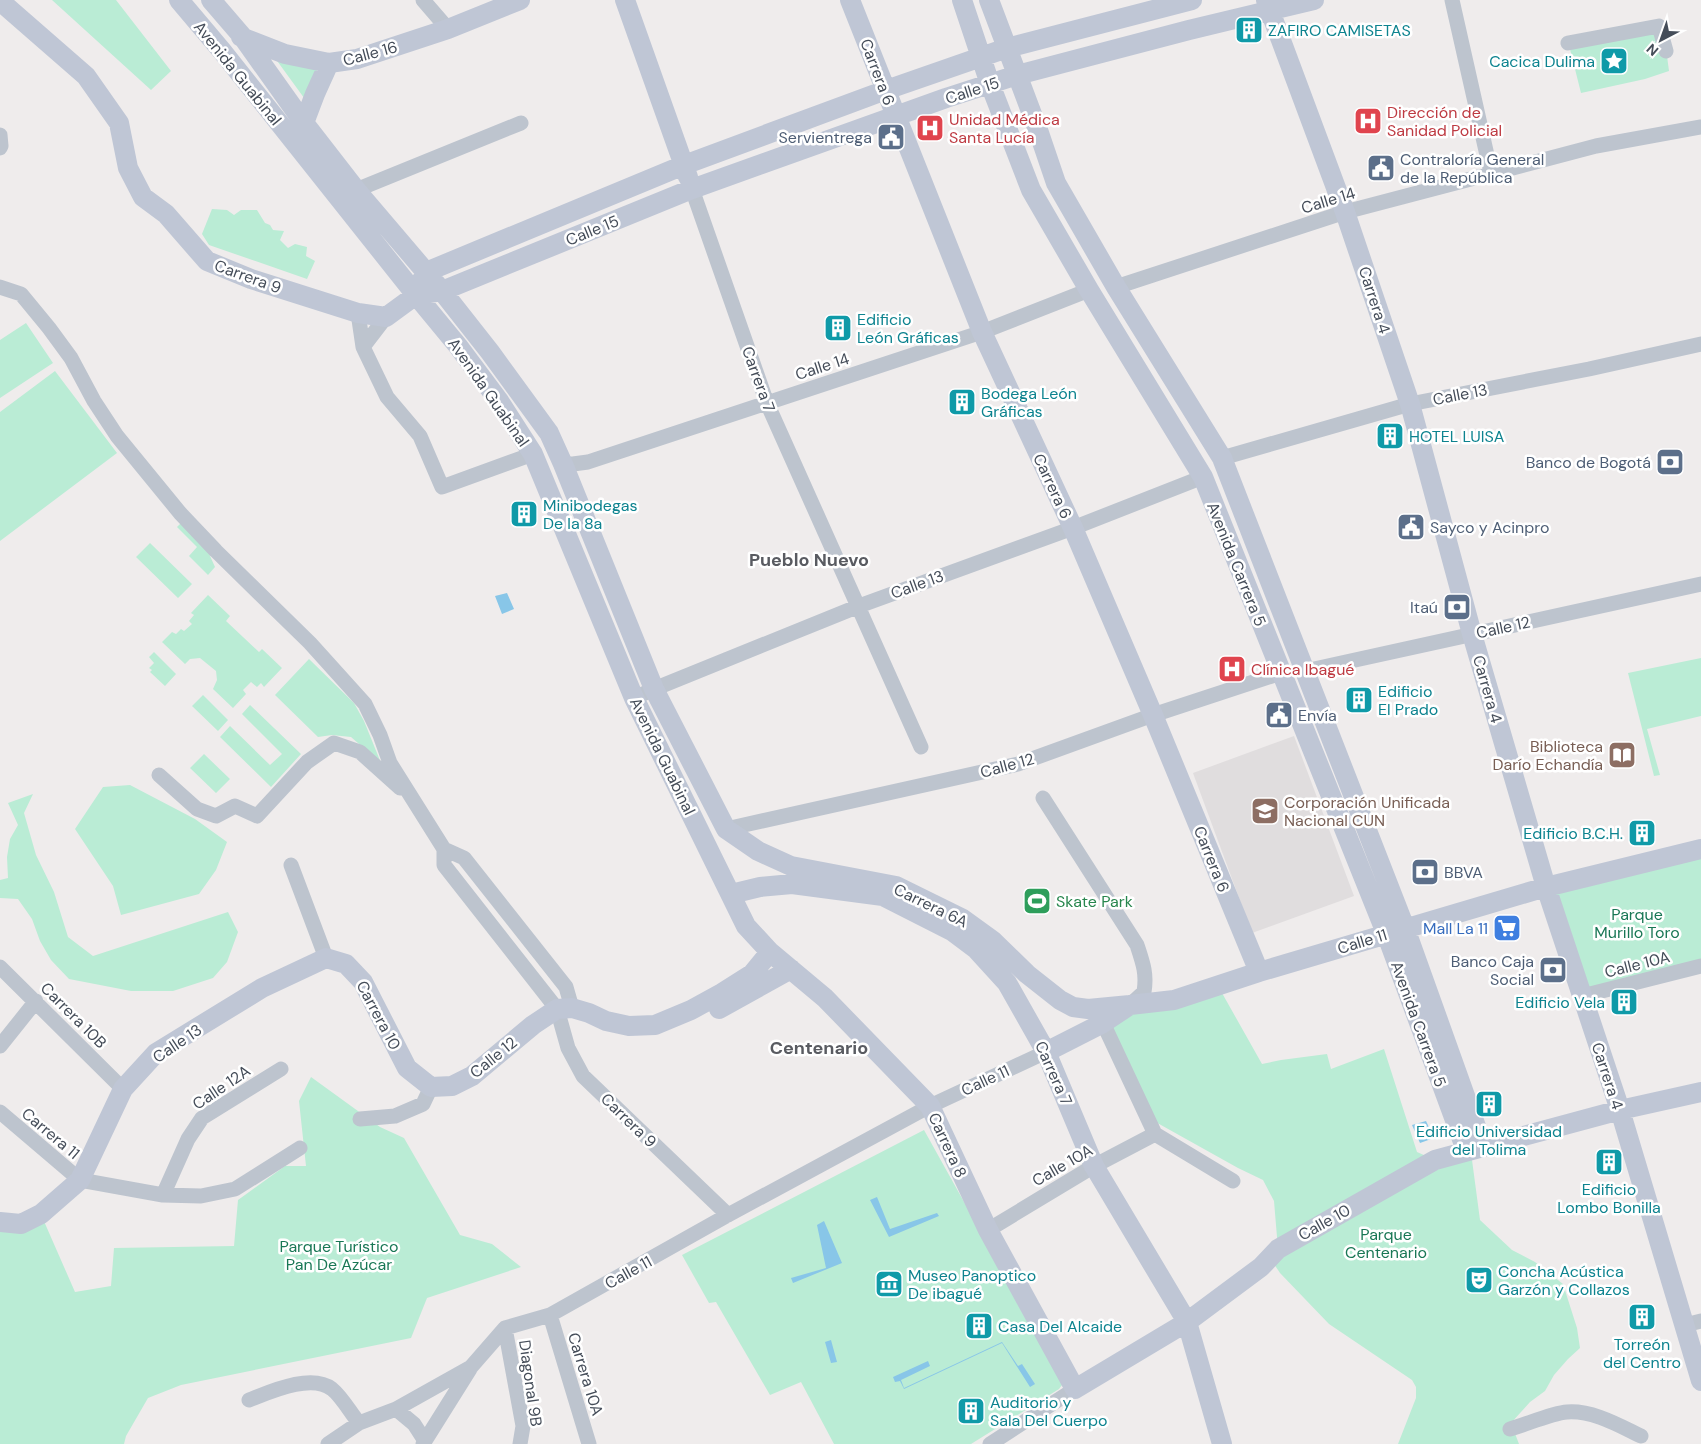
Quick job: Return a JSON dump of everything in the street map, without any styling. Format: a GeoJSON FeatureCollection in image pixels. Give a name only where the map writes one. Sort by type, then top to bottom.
{"type":"FeatureCollection","features":[{"type":"Feature","properties":{"kind":"main road","name":"Avenida Guabinal"},"geometry":{"type":"LineString","coordinates":[[179,0],[458,346],[499,401],[533,454],[634,698],[731,894]]}},
{"type":"Feature","properties":{"kind":"main road","name":"Avenida Guabinal"},"geometry":{"type":"LineString","coordinates":[[211,0],[242,36],[304,123],[356,190],[442,291],[490,352],[548,433],[563,464],[654,689],[726,829]]}},
{"type":"Feature","properties":{"kind":"main road","name":"Calle 16"},"geometry":{"type":"LineString","coordinates":[[242,36],[285,54],[329,63],[357,59],[448,29],[520,0]]}},
{"type":"Feature","properties":{"kind":"main road","name":"Carrera 7"},"geometry":{"type":"LineString","coordinates":[[624,0],[692,189]]}},
{"type":"Feature","properties":{"kind":"main road","name":"Carrera 6"},"geometry":{"type":"LineString","coordinates":[[850,0],[982,332],[1073,528],[1153,715],[1259,972]]}},
{"type":"Feature","properties":{"kind":"main road","name":"Avenida Carrera 5"},"geometry":{"type":"LineString","coordinates":[[962,0],[990,84],[1031,190],[1089,290],[1203,476],[1474,1148]]}},
{"type":"Feature","properties":{"kind":"main road","name":"Avenida Carrera 5"},"geometry":{"type":"LineString","coordinates":[[988,0],[1038,130],[1056,183],[1116,287],[1222,458],[1406,928],[1474,1148]]}},
{"type":"Feature","properties":{"kind":"main road","name":"Calle 15"},"geometry":{"type":"LineString","coordinates":[[426,272],[684,165],[886,90],[1007,48],[1192,0]]}},
{"type":"Feature","properties":{"kind":"main road","name":"Calle 15"},"geometry":{"type":"LineString","coordinates":[[386,317],[416,296],[442,291],[692,189],[895,115],[1017,75],[1189,30],[1268,6],[1314,0]]}},
{"type":"Feature","properties":{"kind":"main road","name":"Carrera 9"},"geometry":{"type":"LineString","coordinates":[[0,1],[10,17],[86,76],[119,123],[128,168],[143,197],[166,214],[207,261],[251,279],[358,313],[386,317]]}},
{"type":"Feature","properties":{"kind":"main road","name":"Carrera 4"},"geometry":{"type":"LineString","coordinates":[[1268,6],[1345,212],[1410,404],[1472,634],[1546,887],[1693,1323],[1701,1381]]}},
{"type":"Feature","properties":{"kind":"main road"},"geometry":{"type":"LineString","coordinates":[[222,51],[242,36]]}},
{"type":"Feature","properties":{"kind":"main road"},"geometry":{"type":"LineString","coordinates":[[304,123],[329,63]]}},
{"type":"Feature","properties":{"kind":"main road"},"geometry":{"type":"LineString","coordinates":[[416,296],[426,272]]}},
{"type":"Feature","properties":{"kind":"main road","name":"Carrera 6A"},"geometry":{"type":"LineString","coordinates":[[726,829],[792,875],[896,886],[964,918],[992,940],[1027,974],[1060,1000],[1073,1007],[1088,1009],[1130,1005]]}},
{"type":"Feature","properties":{"kind":"main road","name":"Calle 11"},"geometry":{"type":"LineString","coordinates":[[1046,1052],[1103,1022],[1130,1005],[1174,1000],[1386,933],[1546,887],[1701,850]]}},
{"type":"Feature","properties":{"kind":"main road","name":"Carrera 7"},"geometry":{"type":"LineString","coordinates":[[731,894],[760,887],[792,875],[883,896],[952,930],[976,949],[1007,983],[1046,1052],[1094,1166],[1187,1322],[1222,1444]]}},
{"type":"Feature","properties":{"kind":"main road","name":"Carrera 8"},"geometry":{"type":"LineString","coordinates":[[731,894],[746,926],[770,952],[824,998],[930,1106],[988,1230],[1075,1389]]}},
{"type":"Feature","properties":{"kind":"main road"},"geometry":{"type":"LineString","coordinates":[[564,1008],[589,1013],[606,1022],[629,1026],[655,1025],[691,1010],[752,974],[770,952]]}},
{"type":"Feature","properties":{"kind":"main road","name":"Carrera 10"},"geometry":{"type":"LineString","coordinates":[[326,958],[346,964],[363,982],[407,1068],[431,1087]]}},
{"type":"Feature","properties":{"kind":"main road","name":"Calle 13"},"geometry":{"type":"LineString","coordinates":[[80,1180],[123,1090],[156,1053],[262,988],[326,958]]}},
{"type":"Feature","properties":{"kind":"main road"},"geometry":{"type":"LineString","coordinates":[[564,1008],[601,1030],[639,1038],[658,1038],[720,1008],[791,969]]}},
{"type":"Feature","properties":{"kind":"main road","name":"Calle 12"},"geometry":{"type":"LineString","coordinates":[[431,1087],[452,1086],[472,1076],[533,1025],[564,1008]]}},
{"type":"Feature","properties":{"kind":"main road","name":"Calle 10"},"geometry":{"type":"LineString","coordinates":[[1075,1389],[1187,1322],[1261,1267],[1273,1252],[1285,1244],[1435,1160],[1620,1110],[1701,1092]]}},
{"type":"Feature","properties":{"kind":"main road"},"geometry":{"type":"LineString","coordinates":[[0,1222],[21,1224],[41,1214],[80,1180]]}},
{"type":"Feature","properties":{"kind":"street"},"geometry":{"type":"LineString","coordinates":[[423,0],[448,29]]}},
{"type":"Feature","properties":{"kind":"street"},"geometry":{"type":"LineString","coordinates":[[1452,0],[1491,173]]}},
{"type":"Feature","properties":{"kind":"street"},"geometry":{"type":"LineString","coordinates":[[1568,43],[1659,26],[1666,51]]}},
{"type":"Feature","properties":{"kind":"street"},"geometry":{"type":"LineString","coordinates":[[356,190],[521,123]]}},
{"type":"Feature","properties":{"kind":"street","name":"Calle 14"},"geometry":{"type":"LineString","coordinates":[[1116,287],[1345,212],[1596,146],[1701,127]]}},
{"type":"Feature","properties":{"kind":"street"},"geometry":{"type":"LineString","coordinates":[[0,135],[2,146],[0,148]]}},
{"type":"Feature","properties":{"kind":"street","name":"Carrera 7"},"geometry":{"type":"LineString","coordinates":[[692,189],[767,403],[921,747]]}},
{"type":"Feature","properties":{"kind":"street"},"geometry":{"type":"LineString","coordinates":[[0,287],[21,294],[50,328],[72,358],[94,401],[117,436],[180,513],[310,643],[365,704],[380,735],[390,763],[413,799]]}},
{"type":"Feature","properties":{"kind":"street","name":"Calle 14"},"geometry":{"type":"LineString","coordinates":[[563,464],[588,462],[982,332],[1089,290]]}},
{"type":"Feature","properties":{"kind":"street"},"geometry":{"type":"LineString","coordinates":[[358,313],[363,347],[387,397],[420,436],[442,487],[533,454]]}},
{"type":"Feature","properties":{"kind":"street","name":"Calle 15"},"geometry":{"type":"LineString","coordinates":[[363,347],[386,317]]}},
{"type":"Feature","properties":{"kind":"street","name":"Calle 13"},"geometry":{"type":"LineString","coordinates":[[1222,458],[1410,404],[1589,369],[1701,344]]}},
{"type":"Feature","properties":{"kind":"street","name":"Calle 13"},"geometry":{"type":"LineString","coordinates":[[634,698],[859,606],[1073,528],[1203,476]]}},
{"type":"Feature","properties":{"kind":"street","name":"Calle 12"},"geometry":{"type":"LineString","coordinates":[[1306,671],[1701,584]]}},
{"type":"Feature","properties":{"kind":"street","name":"Calle 12"},"geometry":{"type":"LineString","coordinates":[[726,829],[1018,764],[1153,715],[1281,673]]}},
{"type":"Feature","properties":{"kind":"street"},"geometry":{"type":"LineString","coordinates":[[159,775],[197,809],[216,816],[235,806],[257,816],[307,762],[334,743],[360,752],[413,799]]}},
{"type":"Feature","properties":{"kind":"street"},"geometry":{"type":"LineString","coordinates":[[1043,798],[1137,945],[1146,978],[1144,992],[1130,1005]]}},
{"type":"Feature","properties":{"kind":"street","name":"Carrera 9"},"geometry":{"type":"LineString","coordinates":[[413,799],[444,849],[464,858],[566,987],[564,1008],[568,1048],[583,1076],[728,1215]]}},
{"type":"Feature","properties":{"kind":"street"},"geometry":{"type":"LineString","coordinates":[[291,865],[326,958]]}},
{"type":"Feature","properties":{"kind":"street","name":"Calle 10A"},"geometry":{"type":"LineString","coordinates":[[1582,996],[1701,966]]}},
{"type":"Feature","properties":{"kind":"street","name":"Carrera 10B"},"geometry":{"type":"LineString","coordinates":[[0,967],[123,1090]]}},
{"type":"Feature","properties":{"kind":"street"},"geometry":{"type":"LineString","coordinates":[[0,1046],[36,1001]]}},
{"type":"Feature","properties":{"kind":"street","name":"Carrera 6A"},"geometry":{"type":"LineString","coordinates":[[1088,1009],[1103,1022],[1155,1134]]}},
{"type":"Feature","properties":{"kind":"street","name":"Calle 11"},"geometry":{"type":"LineString","coordinates":[[505,1328],[550,1315],[728,1215],[930,1106],[1046,1052]]}},
{"type":"Feature","properties":{"kind":"street","name":"Calle 12A"},"geometry":{"type":"LineString","coordinates":[[163,1195],[188,1139],[202,1118],[282,1069]]}},
{"type":"Feature","properties":{"kind":"street"},"geometry":{"type":"LineString","coordinates":[[360,1119],[395,1116],[423,1104],[431,1087]]}},
{"type":"Feature","properties":{"kind":"street","name":"Carrera 11"},"geometry":{"type":"LineString","coordinates":[[0,1112],[80,1180]]}},
{"type":"Feature","properties":{"kind":"street"},"geometry":{"type":"LineString","coordinates":[[1155,1134],[1233,1181]]}},
{"type":"Feature","properties":{"kind":"street","name":"Calle 10A"},"geometry":{"type":"LineString","coordinates":[[988,1230],[1094,1166],[1155,1134]]}},
{"type":"Feature","properties":{"kind":"street"},"geometry":{"type":"LineString","coordinates":[[80,1180],[163,1195],[200,1196],[235,1189],[300,1148]]}},
{"type":"Feature","properties":{"kind":"street","name":"Carrera 10A"},"geometry":{"type":"LineString","coordinates":[[550,1315],[589,1444]]}},
{"type":"Feature","properties":{"kind":"street"},"geometry":{"type":"LineString","coordinates":[[396,1409],[414,1424],[424,1442],[471,1368],[505,1328]]}},
{"type":"Feature","properties":{"kind":"street","name":"Diagonal 9B"},"geometry":{"type":"LineString","coordinates":[[505,1328],[523,1426],[520,1444]]}},
{"type":"Feature","properties":{"kind":"street"},"geometry":{"type":"LineString","coordinates":[[328,1444],[359,1423],[396,1409],[471,1368]]}},
{"type":"Feature","properties":{"kind":"street"},"geometry":{"type":"LineString","coordinates":[[249,1400],[293,1384],[326,1385],[333,1390],[359,1423]]}},
{"type":"Feature","properties":{"kind":"street","name":"Calle 10"},"geometry":{"type":"LineString","coordinates":[[990,1444],[1075,1389]]}},
{"type":"Feature","properties":{"kind":"street"},"geometry":{"type":"LineString","coordinates":[[1510,1429],[1565,1412],[1580,1413],[1600,1418],[1641,1436]]}},
{"type":"Feature","properties":{"kind":"shaded area","name":"Corporación Unificada Nacional CUN"},"geometry":{"type":"Polygon","coordinates":[[[1294,736],[1354,896],[1252,933],[1193,773],[1294,736]]]}},
{"type":"Feature","properties":{"kind":"green space"},"geometry":{"type":"Polygon","coordinates":[[[52,0],[116,0],[171,71],[151,90],[52,0]]]}},
{"type":"Feature","properties":{"kind":"green space"},"geometry":{"type":"Polygon","coordinates":[[[1657,28],[1667,56],[1669,71],[1645,79],[1581,93],[1569,45],[1657,28]]]}},
{"type":"Feature","properties":{"kind":"green space"},"geometry":{"type":"Polygon","coordinates":[[[275,58],[317,70],[307,102],[275,58]]]}},
{"type":"Feature","properties":{"kind":"green space"},"geometry":{"type":"Polygon","coordinates":[[[212,209],[227,210],[234,215],[241,210],[257,210],[265,223],[270,225],[273,230],[284,231],[280,240],[288,248],[295,244],[307,247],[306,256],[315,261],[307,279],[209,245],[202,234],[212,209]]]}},
{"type":"Feature","properties":{"kind":"green space"},"geometry":{"type":"Polygon","coordinates":[[[26,323],[53,363],[0,398],[0,340],[26,323]]]}},
{"type":"Feature","properties":{"kind":"green space"},"geometry":{"type":"Polygon","coordinates":[[[55,371],[117,453],[0,541],[0,412],[55,371]]]}},
{"type":"Feature","properties":{"kind":"green space"},"geometry":{"type":"Polygon","coordinates":[[[181,523],[206,547],[215,567],[208,575],[189,556],[197,547],[177,527],[181,523]]]}},
{"type":"Feature","properties":{"kind":"green space"},"geometry":{"type":"Polygon","coordinates":[[[150,543],[192,584],[178,598],[136,557],[150,543]]]}},
{"type":"Feature","properties":{"kind":"green space"},"geometry":{"type":"Polygon","coordinates":[[[208,595],[230,616],[226,621],[259,652],[262,649],[282,668],[264,687],[261,683],[257,687],[251,682],[243,690],[246,694],[233,708],[213,689],[217,680],[216,671],[200,658],[190,659],[185,664],[162,642],[172,632],[176,634],[181,629],[184,631],[192,624],[189,621],[194,615],[191,613],[208,595]]]}},
{"type":"Feature","properties":{"kind":"green space"},"geometry":{"type":"Polygon","coordinates":[[[154,652],[176,674],[165,686],[150,672],[152,670],[149,668],[154,663],[149,657],[154,652]]]}},
{"type":"Feature","properties":{"kind":"green space"},"geometry":{"type":"Polygon","coordinates":[[[1701,658],[1701,716],[1647,729],[1660,775],[1654,776],[1628,673],[1701,658]]]}},
{"type":"Feature","properties":{"kind":"green space"},"geometry":{"type":"Polygon","coordinates":[[[309,659],[354,703],[364,721],[381,763],[351,737],[332,735],[318,737],[275,695],[309,659]]]}},
{"type":"Feature","properties":{"kind":"green space"},"geometry":{"type":"Polygon","coordinates":[[[203,695],[228,720],[218,731],[192,706],[203,695]]]}},
{"type":"Feature","properties":{"kind":"green space"},"geometry":{"type":"Polygon","coordinates":[[[250,705],[301,754],[271,787],[220,737],[230,726],[270,765],[282,754],[242,714],[250,705]]]}},
{"type":"Feature","properties":{"kind":"green space"},"geometry":{"type":"Polygon","coordinates":[[[204,754],[230,779],[216,793],[190,768],[204,754]]]}},
{"type":"Feature","properties":{"kind":"green space"},"geometry":{"type":"Polygon","coordinates":[[[130,785],[195,819],[227,842],[216,870],[199,894],[121,915],[113,886],[75,829],[103,787],[130,785]]]}},
{"type":"Feature","properties":{"kind":"green space"},"geometry":{"type":"Polygon","coordinates":[[[33,794],[24,813],[36,855],[54,892],[68,937],[93,956],[228,912],[238,932],[227,962],[213,978],[173,991],[131,991],[69,979],[51,960],[40,941],[32,919],[18,899],[0,898],[0,880],[8,878],[7,857],[10,839],[18,825],[8,803],[33,794]]]}},
{"type":"Feature","properties":{"kind":"green space","name":"Parque Murillo Toro"},"geometry":{"type":"Polygon","coordinates":[[[1701,848],[1701,966],[1582,996],[1546,887],[1701,848]]]}},
{"type":"Feature","properties":{"kind":"green space","name":"Parque Centenario"},"geometry":{"type":"Polygon","coordinates":[[[1222,993],[1262,1064],[1327,1054],[1331,1069],[1384,1049],[1417,1152],[1435,1160],[1472,1160],[1480,1220],[1512,1250],[1535,1262],[1563,1284],[1577,1328],[1580,1348],[1554,1375],[1545,1391],[1530,1402],[1511,1423],[1519,1444],[1398,1444],[1416,1398],[1416,1387],[1412,1380],[1329,1324],[1280,1273],[1274,1264],[1278,1249],[1274,1201],[1263,1180],[1152,1120],[1103,1023],[1174,1000],[1222,993]]]}},
{"type":"Feature","properties":{"kind":"green space","name":"Parque Turístico Pan De Azúcar"},"geometry":{"type":"Polygon","coordinates":[[[311,1077],[380,1127],[404,1138],[460,1235],[492,1244],[521,1267],[427,1298],[411,1338],[181,1385],[148,1398],[126,1436],[124,1444],[0,1444],[0,1226],[43,1219],[75,1292],[111,1286],[114,1248],[234,1246],[238,1200],[285,1166],[306,1166],[299,1101],[311,1077]]]}},
{"type":"Feature","properties":{"kind":"green space"},"geometry":{"type":"Polygon","coordinates":[[[924,1130],[1062,1378],[1062,1385],[1059,1389],[971,1444],[834,1444],[801,1382],[770,1395],[716,1302],[709,1303],[682,1255],[924,1130]]]}},
{"type":"Feature","properties":{"kind":"water"},"geometry":{"type":"Polygon","coordinates":[[[507,593],[514,609],[502,614],[495,596],[507,593]]]}},
{"type":"Feature","properties":{"kind":"water"},"geometry":{"type":"Polygon","coordinates":[[[1426,1121],[1434,1138],[1420,1143],[1412,1125],[1426,1121]]]}},
{"type":"Feature","properties":{"kind":"water"},"geometry":{"type":"Polygon","coordinates":[[[877,1197],[890,1229],[937,1213],[939,1216],[889,1237],[870,1200],[877,1197]]]}},
{"type":"Feature","properties":{"kind":"water"},"geometry":{"type":"Polygon","coordinates":[[[824,1221],[842,1263],[793,1283],[791,1278],[826,1268],[817,1225],[824,1221]]]}},
{"type":"Feature","properties":{"kind":"water"},"geometry":{"type":"Polygon","coordinates":[[[831,1340],[837,1362],[831,1363],[825,1342],[831,1340]]]}},
{"type":"Feature","properties":{"kind":"water"},"geometry":{"type":"Polygon","coordinates":[[[1002,1342],[1018,1366],[1022,1364],[1035,1384],[1030,1387],[1002,1343],[904,1389],[900,1381],[895,1382],[893,1377],[928,1361],[930,1366],[901,1380],[904,1388],[1002,1342]]]}},
{"type":"Feature","properties":{"kind":"place","name":"ZAFIRO CAMISETAS"},"geometry":{"type":"Point","coordinates":[1249,30]}},
{"type":"Feature","properties":{"kind":"place","name":"Cacica Dulima"},"geometry":{"type":"Point","coordinates":[1614,61]}},
{"type":"Feature","properties":{"kind":"place","name":"Dirección de Sanidad Policial"},"geometry":{"type":"Point","coordinates":[1368,121]}},
{"type":"Feature","properties":{"kind":"place","name":"Unidad Médica Santa Lucía"},"geometry":{"type":"Point","coordinates":[930,128]}},
{"type":"Feature","properties":{"kind":"place","name":"Servientrega"},"geometry":{"type":"Point","coordinates":[891,137]}},
{"type":"Feature","properties":{"kind":"place","name":"Contraloría General de la República"},"geometry":{"type":"Point","coordinates":[1381,168]}},
{"type":"Feature","properties":{"kind":"place","name":"Edificio León Gráficas"},"geometry":{"type":"Point","coordinates":[838,328]}},
{"type":"Feature","properties":{"kind":"place","name":"Bodega León Gráficas"},"geometry":{"type":"Point","coordinates":[962,402]}},
{"type":"Feature","properties":{"kind":"place","name":"HOTEL LUISA"},"geometry":{"type":"Point","coordinates":[1390,436]}},
{"type":"Feature","properties":{"kind":"place","name":"Banco de Bogotá"},"geometry":{"type":"Point","coordinates":[1670,462]}},
{"type":"Feature","properties":{"kind":"place","name":"Minibodegas De la 8a"},"geometry":{"type":"Point","coordinates":[524,514]}},
{"type":"Feature","properties":{"kind":"place","name":"Sayco y Acinpro"},"geometry":{"type":"Point","coordinates":[1411,527]}},
{"type":"Feature","properties":{"kind":"place","name":"Itaú"},"geometry":{"type":"Point","coordinates":[1457,607]}},
{"type":"Feature","properties":{"kind":"place","name":"Clínica Ibagué"},"geometry":{"type":"Point","coordinates":[1232,669]}},
{"type":"Feature","properties":{"kind":"place","name":"Edificio El Prado"},"geometry":{"type":"Point","coordinates":[1359,700]}},
{"type":"Feature","properties":{"kind":"place","name":"Envía"},"geometry":{"type":"Point","coordinates":[1279,715]}},
{"type":"Feature","properties":{"kind":"place","name":"Biblioteca Darío Echandía"},"geometry":{"type":"Point","coordinates":[1622,755]}},
{"type":"Feature","properties":{"kind":"place","name":"Corporación Unificada Nacional CUN"},"geometry":{"type":"Point","coordinates":[1265,811]}},
{"type":"Feature","properties":{"kind":"place","name":"Edificio B.C.H."},"geometry":{"type":"Point","coordinates":[1642,833]}},
{"type":"Feature","properties":{"kind":"place","name":"BBVA"},"geometry":{"type":"Point","coordinates":[1425,872]}},
{"type":"Feature","properties":{"kind":"place","name":"Skate Park"},"geometry":{"type":"Point","coordinates":[1037,901]}},
{"type":"Feature","properties":{"kind":"place","name":"Mall La 11"},"geometry":{"type":"Point","coordinates":[1507,928]}},
{"type":"Feature","properties":{"kind":"place","name":"Banco Caja Social"},"geometry":{"type":"Point","coordinates":[1553,970]}},
{"type":"Feature","properties":{"kind":"place","name":"Edificio Vela"},"geometry":{"type":"Point","coordinates":[1624,1002]}},
{"type":"Feature","properties":{"kind":"place","name":"Edificio Universidad del Tolima"},"geometry":{"type":"Point","coordinates":[1489,1104]}},
{"type":"Feature","properties":{"kind":"place","name":"Edificio Lombo Bonilla"},"geometry":{"type":"Point","coordinates":[1609,1162]}},
{"type":"Feature","properties":{"kind":"place","name":"Concha Acústica Garzón y Collazos"},"geometry":{"type":"Point","coordinates":[1479,1280]}},
{"type":"Feature","properties":{"kind":"place","name":"Museo Panoptico De ibagué"},"geometry":{"type":"Point","coordinates":[889,1284]}},
{"type":"Feature","properties":{"kind":"place","name":"Torreón del Centro"},"geometry":{"type":"Point","coordinates":[1642,1317]}},
{"type":"Feature","properties":{"kind":"place","name":"Casa Del Alcaide"},"geometry":{"type":"Point","coordinates":[979,1326]}},
{"type":"Feature","properties":{"kind":"place","name":"Auditorio y Sala Del Cuerpo"},"geometry":{"type":"Point","coordinates":[971,1411]}},
{"type":"Feature","properties":{"kind":"district","name":"Pueblo Nuevo"},"geometry":{"type":"Point","coordinates":[809,560]}},
{"type":"Feature","properties":{"kind":"district","name":"Centenario"},"geometry":{"type":"Point","coordinates":[819,1048]}}]}
